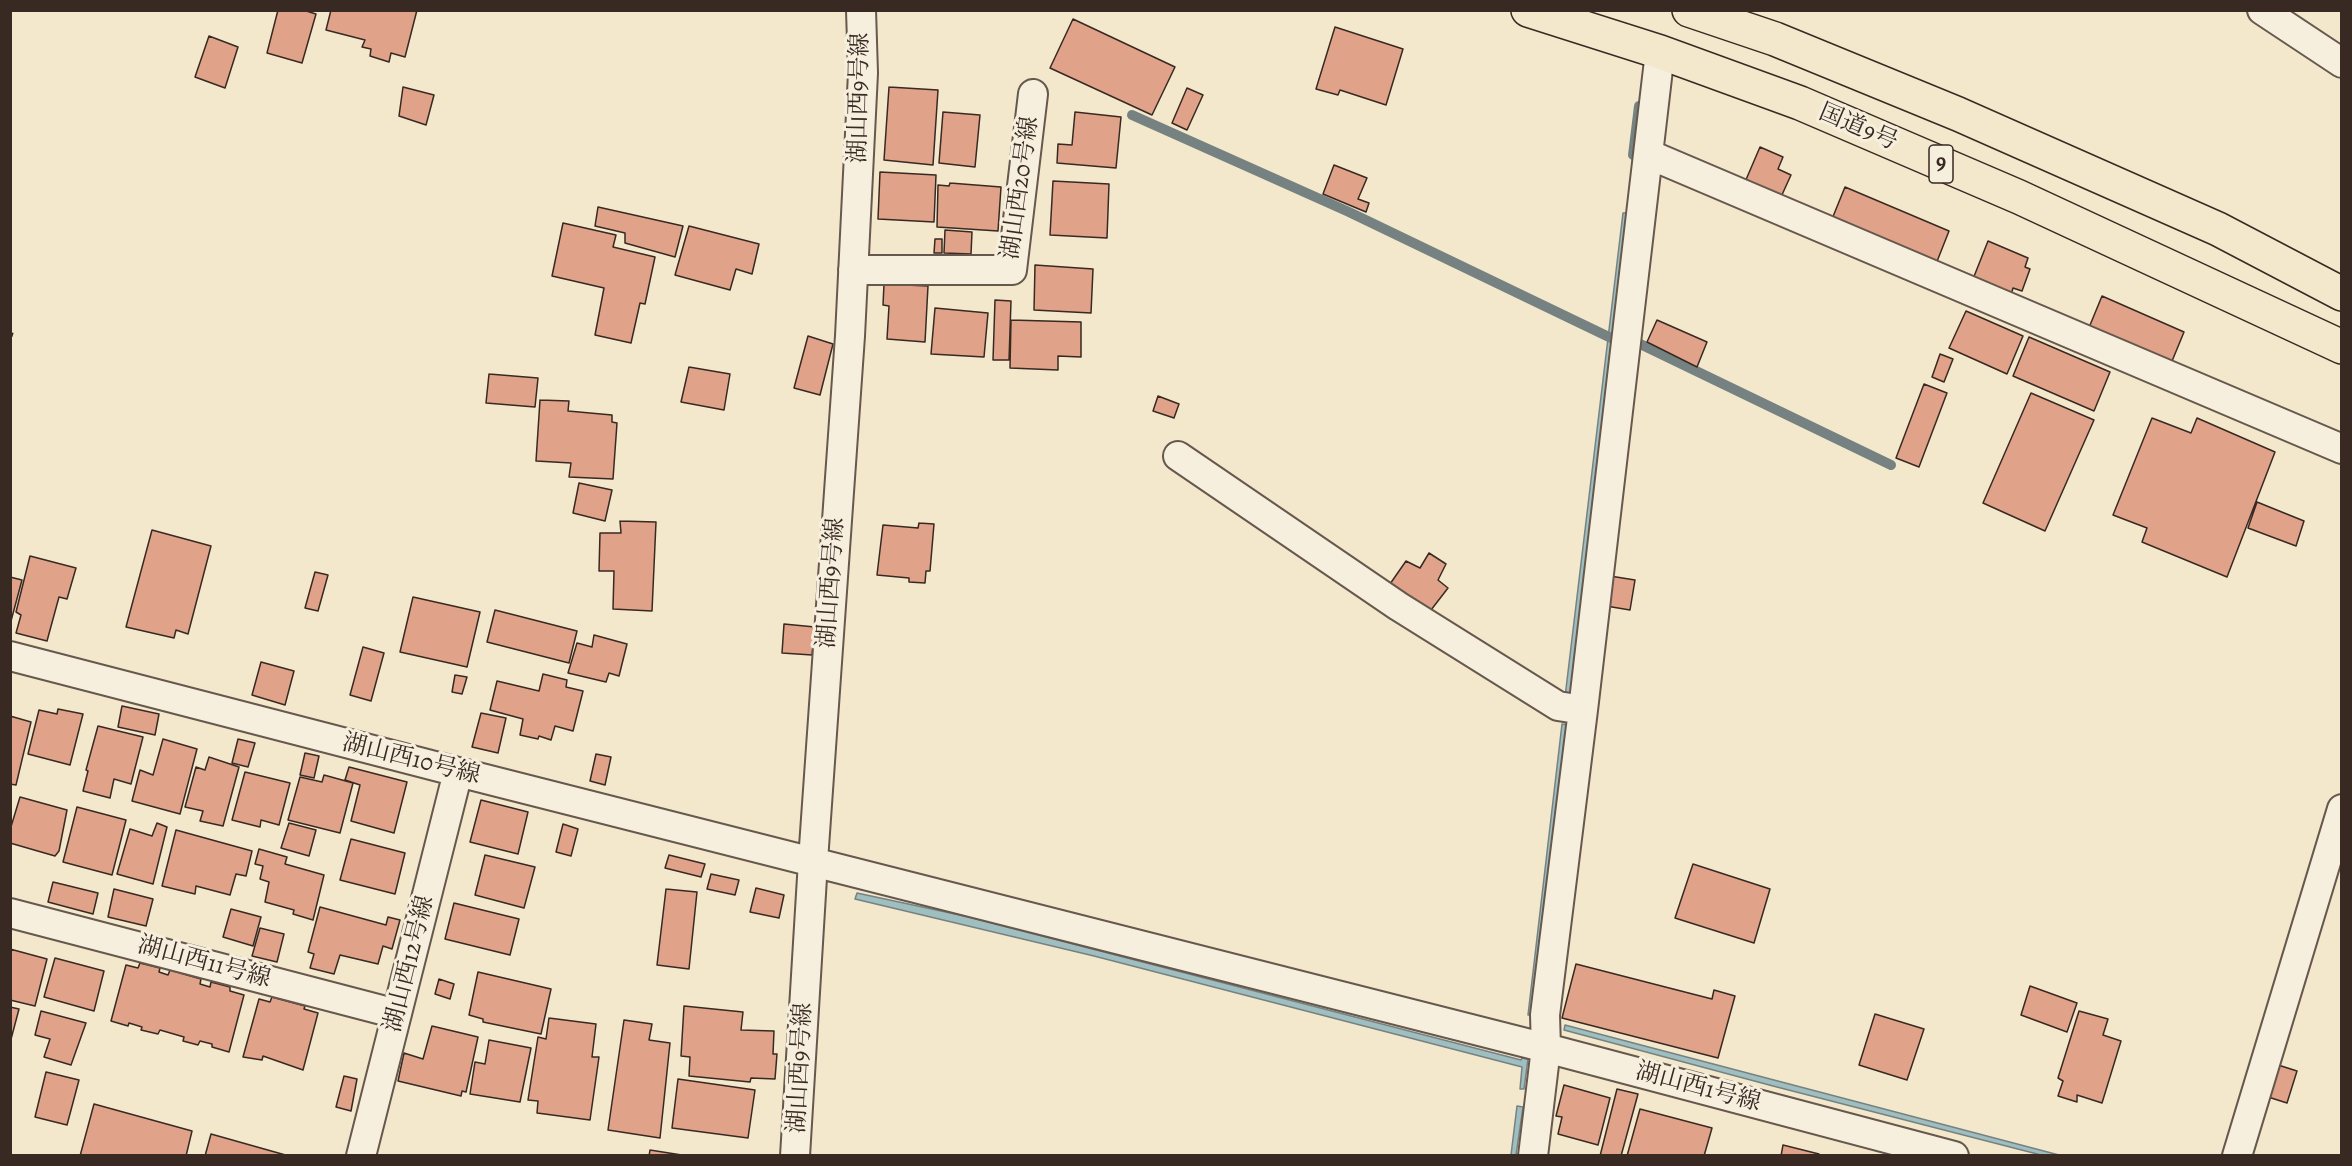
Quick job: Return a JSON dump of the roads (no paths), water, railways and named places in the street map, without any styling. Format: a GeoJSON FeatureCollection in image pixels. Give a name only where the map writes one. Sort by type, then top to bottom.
{"type":"FeatureCollection","features":[{"type":"Feature","properties":{"kind":"highway","name":"国道9号"},"geometry":{"type":"LineString","coordinates":[[1528,10],[1660,52],[1800,103],[2008,193],[2342,347]]}},
{"type":"Feature","properties":{"kind":"highway","name":"国道9号"},"geometry":{"type":"LineString","coordinates":[[1689,10],[1775,39],[1958,114],[2218,229],[2342,294]]}},
{"type":"Feature","properties":{"kind":"street","name":"湖山西9号線"},"geometry":{"type":"LineString","coordinates":[[795,1155],[853,270],[863,72],[861,10]]}},
{"type":"Feature","properties":{"kind":"street"},"geometry":{"type":"LineString","coordinates":[[2262,10],[2342,63]]}},
{"type":"Feature","properties":{"kind":"street"},"geometry":{"type":"LineString","coordinates":[[1533,1155],[1546,1048],[1545,1015],[1660,52]]}},
{"type":"Feature","properties":{"kind":"street","name":"湖山西20号線"},"geometry":{"type":"LineString","coordinates":[[853,270],[1012,270],[1033,94]]}},
{"type":"Feature","properties":{"kind":"street"},"geometry":{"type":"LineString","coordinates":[[1648,154],[2342,449]]}},
{"type":"Feature","properties":{"kind":"street"},"geometry":{"type":"LineString","coordinates":[[1178,456],[1398,606],[1558,706],[1583,710]]}},
{"type":"Feature","properties":{"kind":"street","name":"湖山西10号線"},"geometry":{"type":"LineString","coordinates":[[10,656],[1546,1048]]}},
{"type":"Feature","properties":{"kind":"street","name":"湖山西12号線"},"geometry":{"type":"LineString","coordinates":[[361,1155],[458,772]]}},
{"type":"Feature","properties":{"kind":"street"},"geometry":{"type":"LineString","coordinates":[[2237,1155],[2342,809]]}},
{"type":"Feature","properties":{"kind":"street","name":"湖山西11号線"},"geometry":{"type":"LineString","coordinates":[[10,913],[397,1014]]}},
{"type":"Feature","properties":{"kind":"street","name":"湖山西1号線"},"geometry":{"type":"LineString","coordinates":[[1546,1048],[1954,1155]]}},
{"type":"Feature","properties":{"kind":"water"},"geometry":{"type":"Polygon","coordinates":[[[1623,213],[1629,213],[1571,697],[1565,697],[1623,213]]]}},
{"type":"Feature","properties":{"kind":"water"},"geometry":{"type":"Polygon","coordinates":[[[1562,724],[1568,725],[1533,1015],[1528,1015],[1562,724]]]}},
{"type":"Feature","properties":{"kind":"water"},"geometry":{"type":"Polygon","coordinates":[[[857,893],[969,917],[1521,1060],[1522,1058],[1528,1059],[1524,1089],[1520,1089],[1522,1067],[1094,956],[855,899],[857,893]]]}},
{"type":"Feature","properties":{"kind":"water"},"geometry":{"type":"Polygon","coordinates":[[[1565,1025],[2059,1155],[2041,1155],[1773,1086],[1564,1030],[1565,1025]]]}},
{"type":"Feature","properties":{"kind":"water"},"geometry":{"type":"Polygon","coordinates":[[[1517,1106],[1523,1107],[1516,1155],[1511,1155],[1517,1106]]]}},
{"type":"Feature","properties":{"kind":"waterway"},"geometry":{"type":"LineString","coordinates":[[1633,155],[1639,106]]}},
{"type":"Feature","properties":{"kind":"waterway"},"geometry":{"type":"LineString","coordinates":[[1132,115],[1349,212],[1611,338]]}},
{"type":"Feature","properties":{"kind":"waterway"},"geometry":{"type":"LineString","coordinates":[[1636,342],[1891,465]]}}]}
